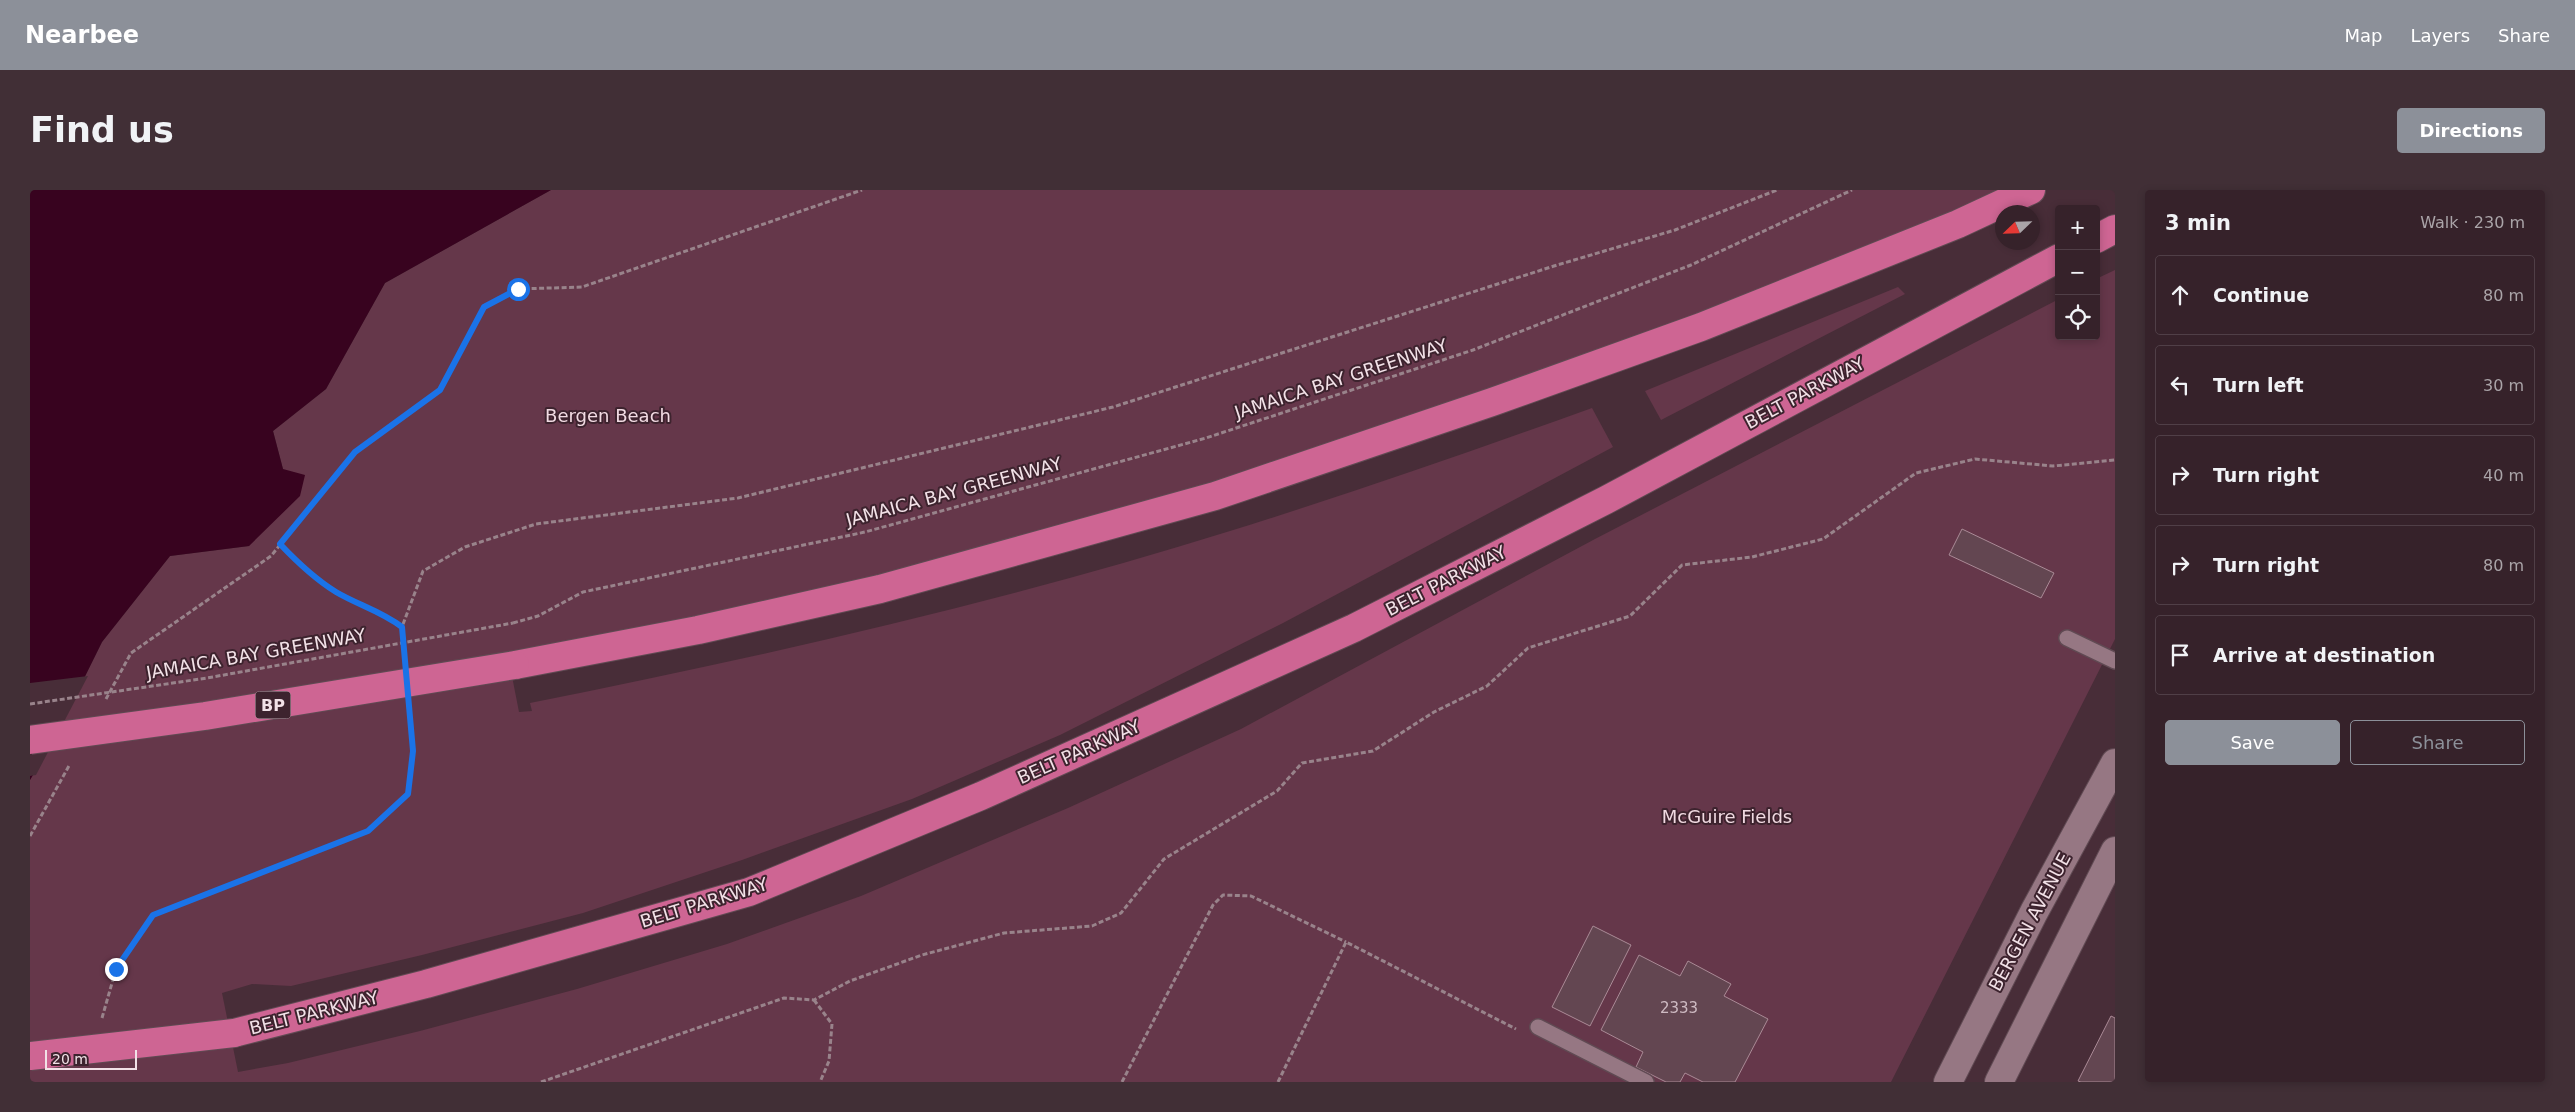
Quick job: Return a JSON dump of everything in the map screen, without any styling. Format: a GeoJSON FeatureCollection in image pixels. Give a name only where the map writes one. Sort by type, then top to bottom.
{"type":"FeatureCollection","features":[{"type":"Feature","properties":{"kind":"highway","name":"BP"},"geometry":{"type":"LineString","coordinates":[[30,740],[205,716],[515,665],[698,630],[880,589],[1215,496],[1492,402],[1700,327],[1958,224],[2031,190]]}},
{"type":"Feature","properties":{"kind":"highway"},"geometry":{"type":"LineString","coordinates":[[2100,237],[2115,230]]}},
{"type":"Feature","properties":{"kind":"highway","name":"BELT PARKWAY"},"geometry":{"type":"LineString","coordinates":[[30,1056],[234,1033],[426,984],[749,892],[981,796],[1354,628],[1606,500],[2055,260]]}},
{"type":"Feature","properties":{"kind":"street","name":"BERGEN AVENUE"},"geometry":{"type":"LineString","coordinates":[[1948,1082],[2034,912],[2115,763]]}},
{"type":"Feature","properties":{"kind":"street"},"geometry":{"type":"LineString","coordinates":[[1999,1082],[2115,851]]}},
{"type":"Feature","properties":{"kind":"lane"},"geometry":{"type":"LineString","coordinates":[[2067,638],[2115,661]]}},
{"type":"Feature","properties":{"kind":"lane"},"geometry":{"type":"LineString","coordinates":[[1538,1027],[1646,1082]]}},
{"type":"Feature","properties":{"kind":"path"},"geometry":{"type":"LineString","coordinates":[[102,706],[131,653],[271,556],[355,452],[440,390],[484,307],[518,289],[582,287],[862,190]]}},
{"type":"Feature","properties":{"kind":"path"},"geometry":{"type":"LineString","coordinates":[[404,655],[402,627],[423,571],[465,547],[536,524],[738,498],[1113,407],[1554,266],[1675,230],[1777,190]]}},
{"type":"Feature","properties":{"kind":"path","name":"JAMAICA BAY GREENWAY"},"geometry":{"type":"LineString","coordinates":[[30,704],[207,678],[513,623],[538,616],[583,592],[865,532],[1206,438],[1473,350],[1691,265],[1852,190]]}},
{"type":"Feature","properties":{"kind":"path"},"geometry":{"type":"LineString","coordinates":[[541,1082],[784,998],[814,1000],[850,981],[922,955],[1004,933],[1092,926],[1121,913],[1164,858],[1277,791],[1302,763],[1373,751],[1434,712],[1487,686],[1528,648],[1630,616],[1682,565],[1752,557],[1823,540],[1916,473],[1936,468],[1975,459],[2053,466],[2115,460]]}},
{"type":"Feature","properties":{"kind":"path"},"geometry":{"type":"LineString","coordinates":[[280,544],[306,570],[337,592],[386,615],[402,627]]}},
{"type":"Feature","properties":{"kind":"path"},"geometry":{"type":"LineString","coordinates":[[102,1027],[102,1018],[116,969],[153,915],[368,831],[408,794],[413,751],[409,703]]}},
{"type":"Feature","properties":{"kind":"path"},"geometry":{"type":"LineString","coordinates":[[30,836],[73,758]]}},
{"type":"Feature","properties":{"kind":"path"},"geometry":{"type":"LineString","coordinates":[[1122,1082],[1213,905],[1223,895],[1251,896],[1346,942],[1525,1034],[1538,1027]]}},
{"type":"Feature","properties":{"kind":"path"},"geometry":{"type":"LineString","coordinates":[[1278,1082],[1346,942]]}},
{"type":"Feature","properties":{"kind":"path"},"geometry":{"type":"LineString","coordinates":[[814,1000],[832,1024],[829,1061],[820,1082]]}},
{"type":"Feature","properties":{"kind":"green space"},"geometry":{"type":"Polygon","coordinates":[[[551,190],[2031,190],[1215,496],[510,666],[519,712],[532,711],[530,703],[794,647],[1057,582],[1230,531],[1367,487],[1592,408],[1613,447],[1283,623],[1060,735],[912,799],[742,860],[583,913],[422,955],[291,986],[252,984],[222,993],[238,1072],[288,1063],[420,1031],[577,989],[727,944],[861,896],[1068,808],[1241,729],[1595,539],[2055,301],[2055,340],[2100,340],[2100,277],[2115,270],[2115,639],[1891,1082],[30,1082],[30,780],[55,737],[102,642],[170,556],[249,546],[283,469],[273,431],[326,389],[385,283],[551,190]]]}},
{"type":"Feature","properties":{"kind":"green space"},"geometry":{"type":"Polygon","coordinates":[[[1898,287],[1905,294],[1661,420],[1645,391],[1898,287]]]}},
{"type":"Feature","properties":{"kind":"shaded area"},"geometry":{"type":"Polygon","coordinates":[[[30,190],[551,190],[385,283],[326,389],[273,431],[283,469],[305,475],[300,496],[249,546],[170,556],[102,642],[55,737],[30,780],[30,190]]]}},
{"type":"Feature","properties":{"kind":"pier"},"geometry":{"type":"Polygon","coordinates":[[[88,676],[36,775],[30,776],[30,683],[88,676]]]}},
{"type":"Feature","properties":{"kind":"building"},"geometry":{"type":"Polygon","coordinates":[[[1962,529],[2054,573],[2041,598],[1949,555],[1962,529]]]}},
{"type":"Feature","properties":{"kind":"building"},"geometry":{"type":"Polygon","coordinates":[[[1593,926],[1631,945],[1590,1026],[1552,1007],[1593,926]]]}},
{"type":"Feature","properties":{"kind":"building"},"geometry":{"type":"Polygon","coordinates":[[[1639,955],[1680,976],[1688,961],[1731,984],[1724,996],[1768,1019],[1735,1082],[1703,1082],[1685,1073],[1680,1082],[1666,1082],[1636,1067],[1643,1052],[1601,1030],[1639,955]]]}},
{"type":"Feature","properties":{"kind":"building"},"geometry":{"type":"Polygon","coordinates":[[[2111,1016],[2115,1018],[2115,1082],[2078,1081],[2111,1016]]]}},
{"type":"Feature","properties":{"kind":"route"},"geometry":{"type":"LineString","coordinates":[[116,969],[153,915],[368,831],[408,794],[413,751],[402,627],[386,615],[337,592],[306,570],[280,544],[355,452],[440,390],[484,307],[518,289]]}},
{"type":"Feature","properties":{"kind":"park label","name":"Bergen Beach"},"geometry":{"type":"Point","coordinates":[608,416]}},
{"type":"Feature","properties":{"kind":"park label","name":"McGuire Fields"},"geometry":{"type":"Point","coordinates":[1727,817]}}]}
